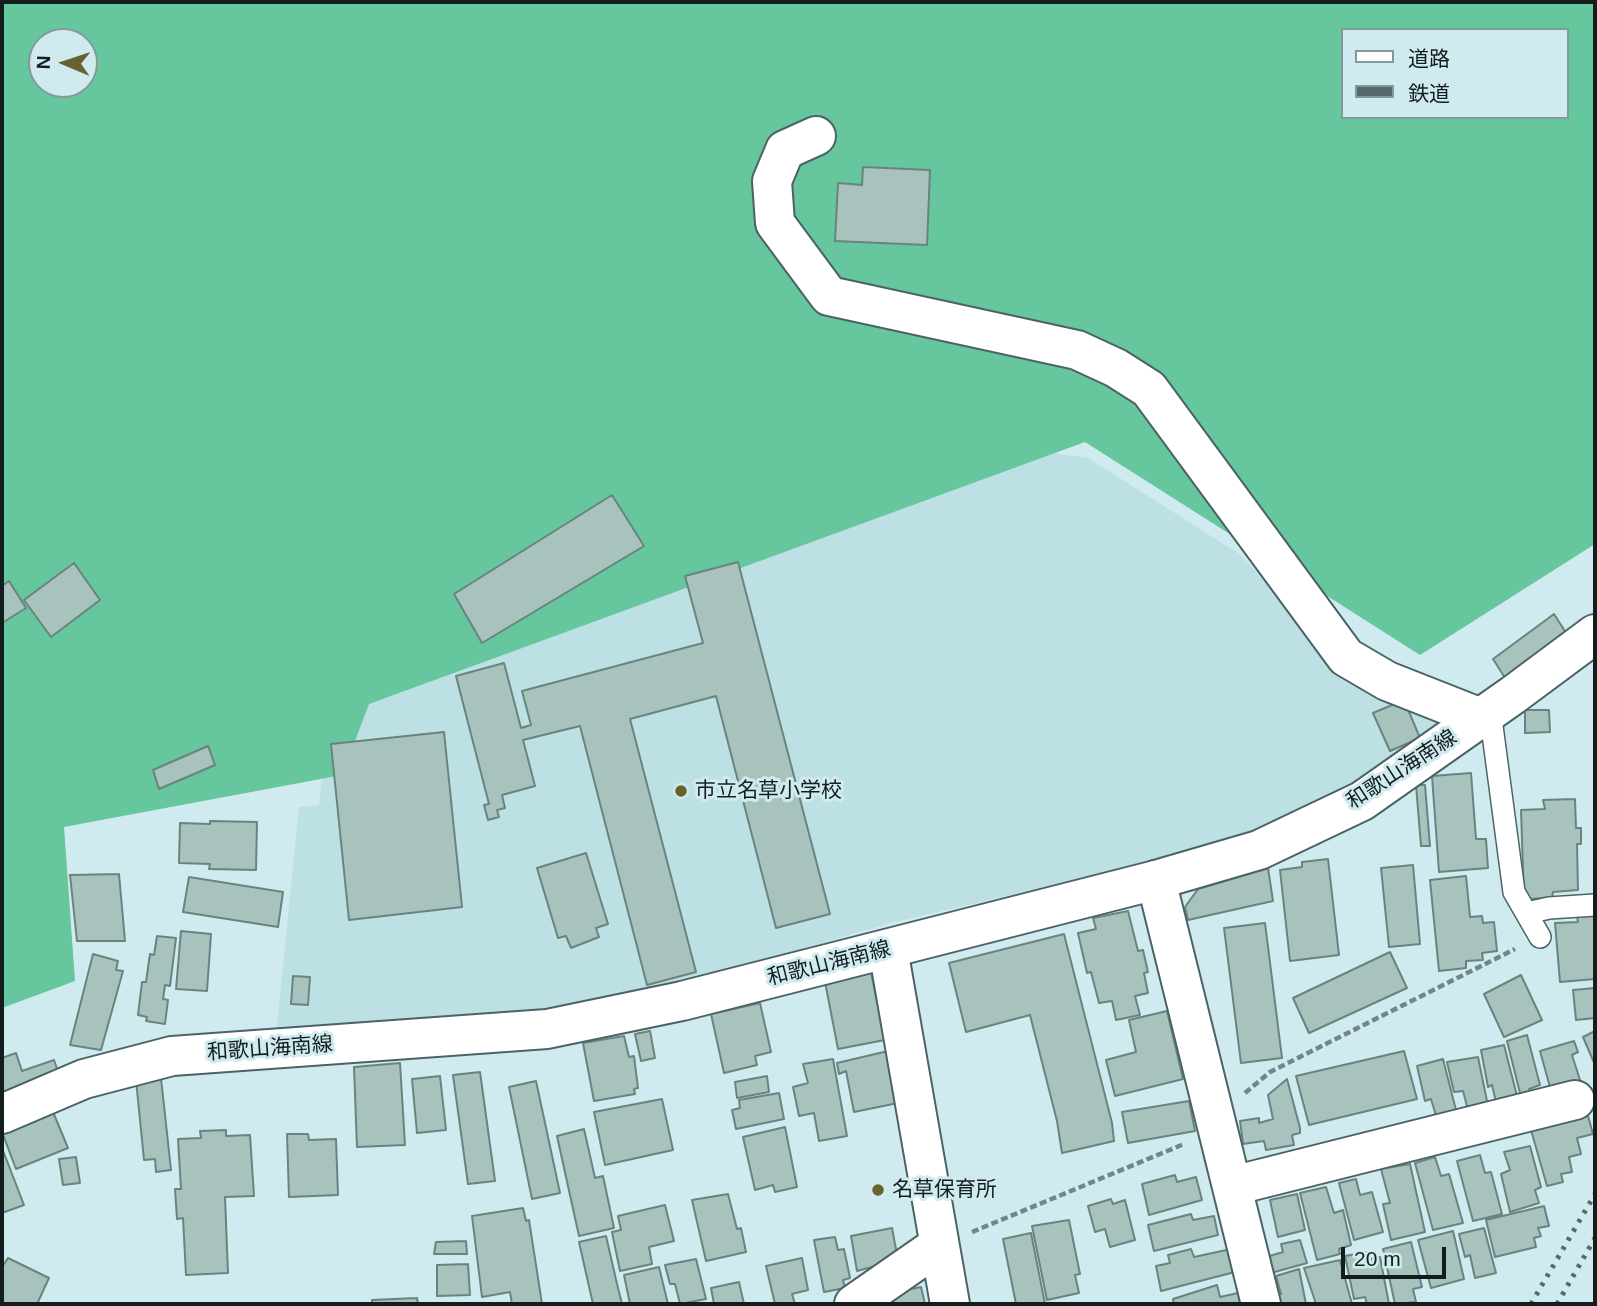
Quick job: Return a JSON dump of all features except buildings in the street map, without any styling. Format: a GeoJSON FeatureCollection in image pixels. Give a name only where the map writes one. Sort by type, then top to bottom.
{"type":"FeatureCollection","features":[{"type":"Feature","properties":{"kind":"street"},"geometry":{"type":"LineString","coordinates":[[816,136],[785,150],[772,181],[774,212],[775,222],[829,296],[1077,350],[1116,368],[1149,389],[1346,657],[1387,681],[1485,714]]}},
{"type":"Feature","properties":{"kind":"street","name":"和歌山海南線"},"geometry":{"type":"LineString","coordinates":[[2,1114],[84,1079],[172,1056],[547,1029],[682,1001],[1156,880],[1259,850],[1362,801],[1595,634]]}},
{"type":"Feature","properties":{"kind":"street"},"geometry":{"type":"LineString","coordinates":[[1156,880],[1261,1304]]}},
{"type":"Feature","properties":{"kind":"street"},"geometry":{"type":"LineString","coordinates":[[888,949],[950,1304]]}},
{"type":"Feature","properties":{"kind":"street"},"geometry":{"type":"LineString","coordinates":[[1232,1186],[1575,1100]]}},
{"type":"Feature","properties":{"kind":"street"},"geometry":{"type":"LineString","coordinates":[[854,1304],[939,1245]]}},
{"type":"Feature","properties":{"kind":"lane"},"geometry":{"type":"LineString","coordinates":[[1485,714],[1514,892],[1540,937]]}},
{"type":"Feature","properties":{"kind":"lane"},"geometry":{"type":"LineString","coordinates":[[1527,914],[1549,908],[1595,905]]}},
{"type":"Feature","properties":{"kind":"path"},"geometry":{"type":"LineString","coordinates":[[939,1245],[1217,1124],[1270,1072],[1540,937]]}},
{"type":"Feature","properties":{"kind":"shaded area"},"geometry":{"type":"Polygon","coordinates":[[[968,440],[1088,458],[1241,555],[1324,647],[1452,720],[1373,774],[1241,841],[891,923],[617,1002],[511,1021],[276,1035],[299,807],[319,805],[327,731],[464,635],[968,440]]]}},
{"type":"Feature","properties":{"kind":"green space"},"geometry":{"type":"Polygon","coordinates":[[[2,2],[1595,2],[1595,544],[1420,655],[1085,442],[369,704],[342,775],[64,827],[75,981],[2,1008],[2,2]]]}},
{"type":"Feature","properties":{"kind":"railway"},"geometry":{"type":"LineString","coordinates":[[1531,1304],[1595,1194]]}},
{"type":"Feature","properties":{"kind":"railway"},"geometry":{"type":"LineString","coordinates":[[1557,1304],[1595,1238]]}},
{"type":"Feature","properties":{"kind":"place","name":"市立名草小学校"},"geometry":{"type":"Point","coordinates":[681,791]}},
{"type":"Feature","properties":{"kind":"place","name":"名草保育所"},"geometry":{"type":"Point","coordinates":[878,1190]}}]}
